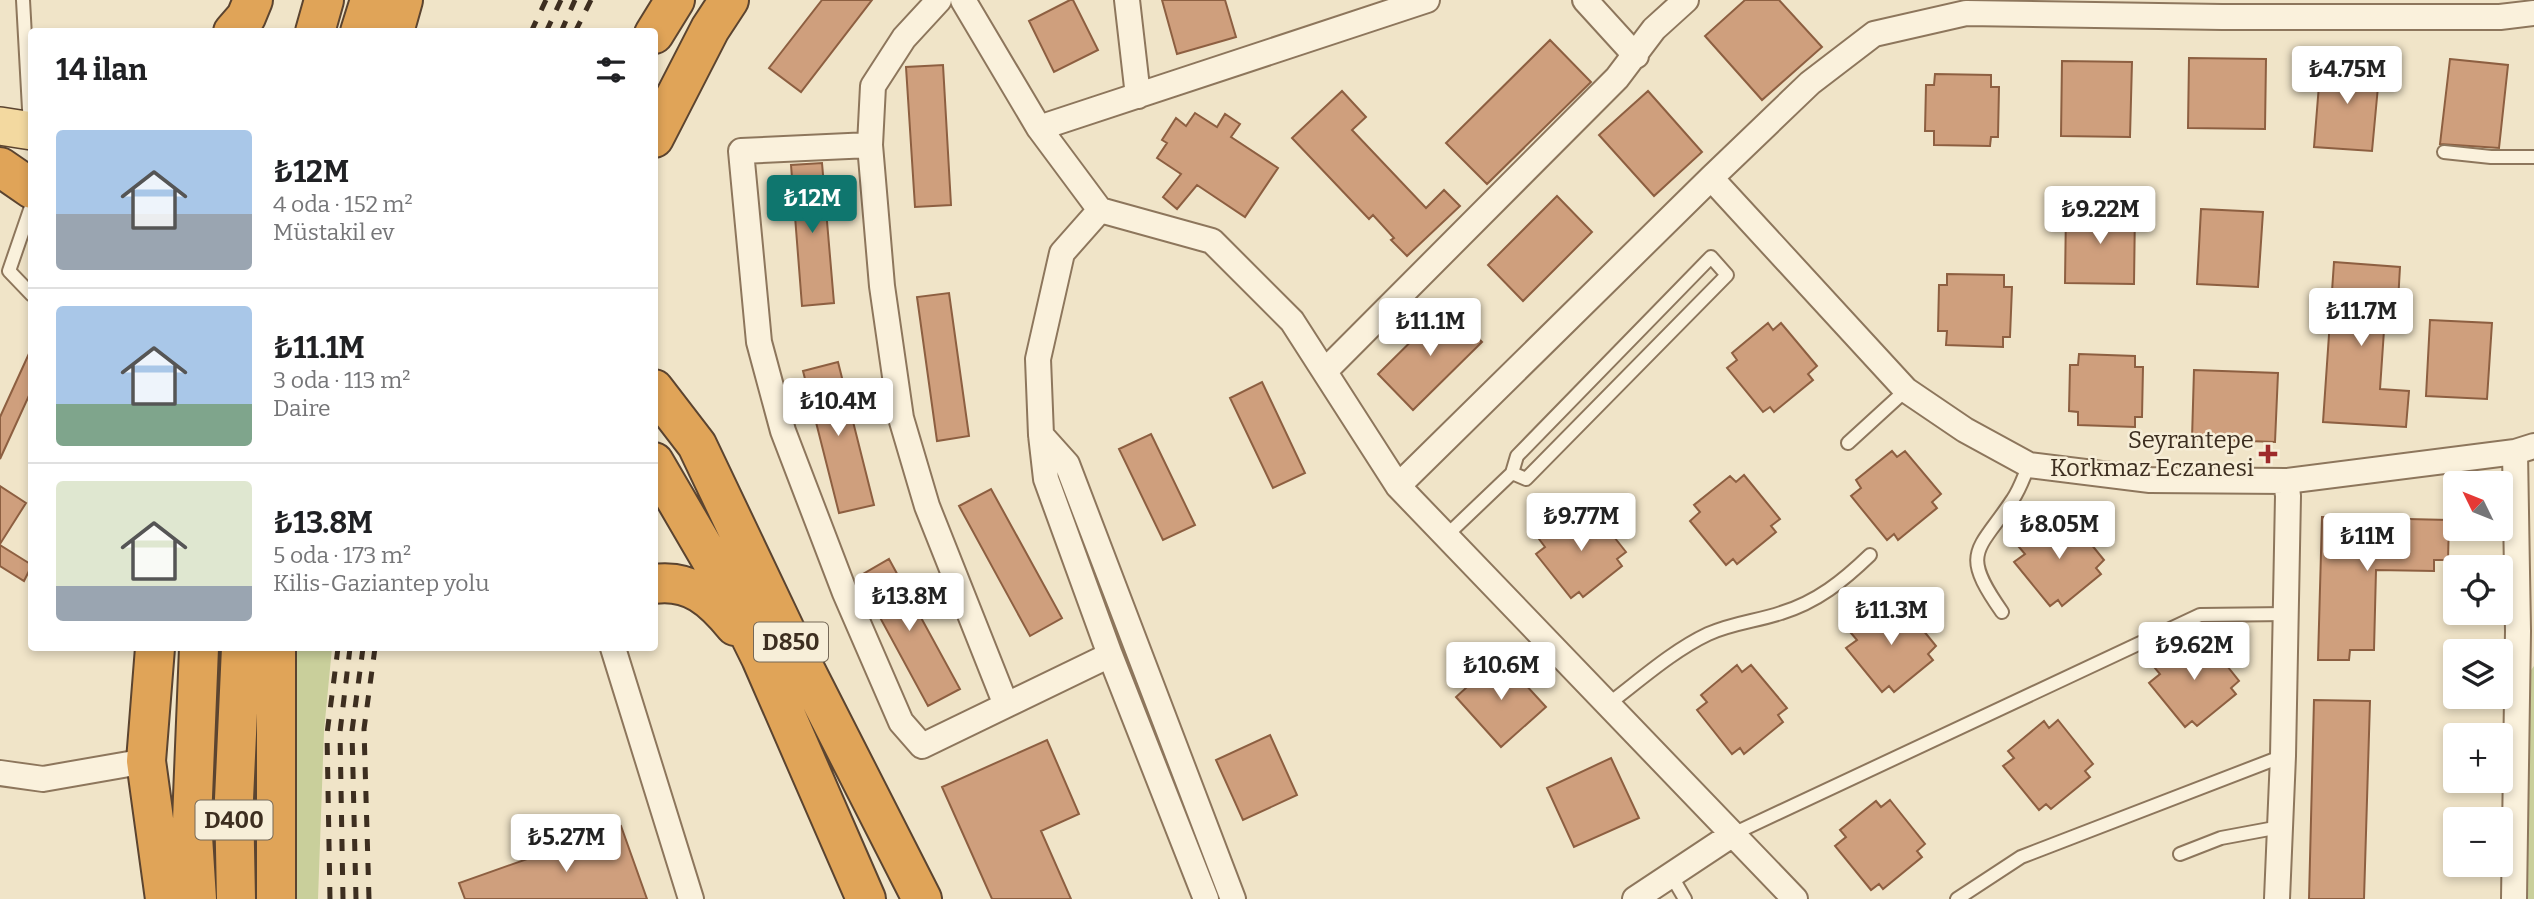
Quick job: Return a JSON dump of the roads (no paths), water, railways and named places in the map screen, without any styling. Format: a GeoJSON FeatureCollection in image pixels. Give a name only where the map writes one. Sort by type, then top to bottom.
{"type":"FeatureCollection","features":[{"type":"Feature","properties":{"kind":"highway"},"geometry":{"type":"LineString","coordinates":[[236,28],[246,17],[253,0]]}},
{"type":"Feature","properties":{"kind":"highway"},"geometry":{"type":"LineString","coordinates":[[268,28],[278,0]]}},
{"type":"Feature","properties":{"kind":"highway"},"geometry":{"type":"LineString","coordinates":[[316,28],[324,0]]}},
{"type":"Feature","properties":{"kind":"highway"},"geometry":{"type":"LineString","coordinates":[[361,28],[370,0]]}},
{"type":"Feature","properties":{"kind":"highway"},"geometry":{"type":"LineString","coordinates":[[395,28],[402,0]]}},
{"type":"Feature","properties":{"kind":"highway"},"geometry":{"type":"LineString","coordinates":[[658,130],[710,29],[729,0]]}},
{"type":"Feature","properties":{"kind":"highway"},"geometry":{"type":"LineString","coordinates":[[658,31],[690,5]]}},
{"type":"Feature","properties":{"kind":"highway"},"geometry":{"type":"LineString","coordinates":[[658,77],[690,5]]}},
{"type":"Feature","properties":{"kind":"highway"},"geometry":{"type":"LineString","coordinates":[[0,165],[28,186]]}},
{"type":"Feature","properties":{"kind":"highway"},"geometry":{"type":"LineString","coordinates":[[658,377],[697,445]]}},
{"type":"Feature","properties":{"kind":"highway","name":"D850"},"geometry":{"type":"LineString","coordinates":[[658,394],[697,445],[785,631],[922,899]]}},
{"type":"Feature","properties":{"kind":"highway","name":"D850"},"geometry":{"type":"LineString","coordinates":[[658,469],[721,577],[761,658],[866,899]]}},
{"type":"Feature","properties":{"kind":"highway"},"geometry":{"type":"LineString","coordinates":[[658,584],[691,587],[717,604],[761,658]]}},
{"type":"Feature","properties":{"kind":"highway"},"geometry":{"type":"LineString","coordinates":[[155,651],[146,761],[166,899]]}},
{"type":"Feature","properties":{"kind":"highway","name":"D400"},"geometry":{"type":"LineString","coordinates":[[197,899],[192,821],[199,651]]}},
{"type":"Feature","properties":{"kind":"highway","name":"D400"},"geometry":{"type":"LineString","coordinates":[[236,899],[234,799],[241,651]]}},
{"type":"Feature","properties":{"kind":"highway"},"geometry":{"type":"LineString","coordinates":[[276,651],[276,899]]}},
{"type":"Feature","properties":{"kind":"main road"},"geometry":{"type":"LineString","coordinates":[[0,165],[28,169]]}},
{"type":"Feature","properties":{"kind":"street"},"geometry":{"type":"LineString","coordinates":[[939,0],[904,38],[873,86],[870,145],[881,286],[901,418],[927,506],[1006,705]]}},
{"type":"Feature","properties":{"kind":"street"},"geometry":{"type":"LineString","coordinates":[[964,0],[1039,128],[1100,210],[1212,241],[1292,321],[1398,486],[1795,899]]}},
{"type":"Feature","properties":{"kind":"street"},"geometry":{"type":"LineString","coordinates":[[1127,0],[1138,96]]}},
{"type":"Feature","properties":{"kind":"street"},"geometry":{"type":"LineString","coordinates":[[1039,128],[1427,0]]}},
{"type":"Feature","properties":{"kind":"street"},"geometry":{"type":"LineString","coordinates":[[1585,0],[1636,55]]}},
{"type":"Feature","properties":{"kind":"street"},"geometry":{"type":"LineString","coordinates":[[1325,370],[1617,78],[1654,29],[1686,0]]}},
{"type":"Feature","properties":{"kind":"street"},"geometry":{"type":"LineString","coordinates":[[1398,486],[1810,83],[1874,34],[1966,13],[2500,17],[2534,13]]}},
{"type":"Feature","properties":{"kind":"street"},"geometry":{"type":"LineString","coordinates":[[870,145],[741,151],[759,342],[783,431],[845,593],[901,722],[922,746],[1110,655]]}},
{"type":"Feature","properties":{"kind":"street"},"geometry":{"type":"LineString","coordinates":[[1710,178],[1906,390],[1965,429],[2029,465],[2150,481],[2286,481],[2525,449],[2526,631],[2514,899]]}},
{"type":"Feature","properties":{"kind":"street"},"geometry":{"type":"LineString","coordinates":[[1100,210],[1062,253],[1038,359],[1046,479],[1110,655],[1206,899]]}},
{"type":"Feature","properties":{"kind":"street"},"geometry":{"type":"LineString","coordinates":[[1041,435],[1067,464],[1233,899]]}},
{"type":"Feature","properties":{"kind":"street"},"geometry":{"type":"LineString","coordinates":[[2277,899],[2287,614],[2286,481]]}},
{"type":"Feature","properties":{"kind":"street"},"geometry":{"type":"LineString","coordinates":[[614,651],[691,899]]}},
{"type":"Feature","properties":{"kind":"street"},"geometry":{"type":"LineString","coordinates":[[0,773],[43,779],[146,761]]}},
{"type":"Feature","properties":{"kind":"street"},"geometry":{"type":"LineString","coordinates":[[1635,899],[1733,834]]}},
{"type":"Feature","properties":{"kind":"lane"},"geometry":{"type":"LineString","coordinates":[[23,0],[28,54]]}},
{"type":"Feature","properties":{"kind":"lane"},"geometry":{"type":"LineString","coordinates":[[21,129],[28,73]]}},
{"type":"Feature","properties":{"kind":"lane"},"geometry":{"type":"LineString","coordinates":[[2444,152],[2491,158],[2534,157]]}},
{"type":"Feature","properties":{"kind":"lane"},"geometry":{"type":"LineString","coordinates":[[28,216],[9,271],[28,291]]}},
{"type":"Feature","properties":{"kind":"lane"},"geometry":{"type":"LineString","coordinates":[[1446,536],[1512,473],[1517,456],[1712,257],[1727,275],[1526,479],[1512,473]]}},
{"type":"Feature","properties":{"kind":"lane"},"geometry":{"type":"LineString","coordinates":[[1848,443],[1906,390]]}},
{"type":"Feature","properties":{"kind":"lane"},"geometry":{"type":"LineString","coordinates":[[2002,612],[1981,580],[1977,563],[1978,552],[1981,542],[2014,498],[2029,465]]}},
{"type":"Feature","properties":{"kind":"lane"},"geometry":{"type":"LineString","coordinates":[[1607,705],[1706,635],[1727,626],[1781,614],[1811,602],[1840,584],[1870,555]]}},
{"type":"Feature","properties":{"kind":"lane"},"geometry":{"type":"LineString","coordinates":[[1733,834],[2200,615],[2287,614]]}},
{"type":"Feature","properties":{"kind":"lane"},"geometry":{"type":"LineString","coordinates":[[1957,899],[2021,857],[2283,756]]}},
{"type":"Feature","properties":{"kind":"lane"},"geometry":{"type":"LineString","coordinates":[[2180,854],[2221,838],[2280,827]]}},
{"type":"Feature","properties":{"kind":"lane"},"geometry":{"type":"LineString","coordinates":[[1671,875],[1685,899]]}},
{"type":"Feature","properties":{"kind":"railway"},"geometry":{"type":"LineString","coordinates":[[533,28],[546,0]]}},
{"type":"Feature","properties":{"kind":"railway"},"geometry":{"type":"LineString","coordinates":[[548,28],[561,0]]}},
{"type":"Feature","properties":{"kind":"railway"},"geometry":{"type":"LineString","coordinates":[[563,28],[575,0]]}},
{"type":"Feature","properties":{"kind":"railway"},"geometry":{"type":"LineString","coordinates":[[577,28],[591,0]]}},
{"type":"Feature","properties":{"kind":"railway"},"geometry":{"type":"LineString","coordinates":[[330,899],[327,734],[338,651]]}},
{"type":"Feature","properties":{"kind":"railway"},"geometry":{"type":"LineString","coordinates":[[343,899],[340,732],[350,651]]}},
{"type":"Feature","properties":{"kind":"railway"},"geometry":{"type":"LineString","coordinates":[[356,899],[352,731],[363,651]]}},
{"type":"Feature","properties":{"kind":"railway"},"geometry":{"type":"LineString","coordinates":[[369,899],[364,729],[375,651]]}},
{"type":"Feature","properties":{"kind":"place","name":"Seyrantepe Korkmaz Eczanesi"},"geometry":{"type":"Point","coordinates":[2268,454]}}]}
